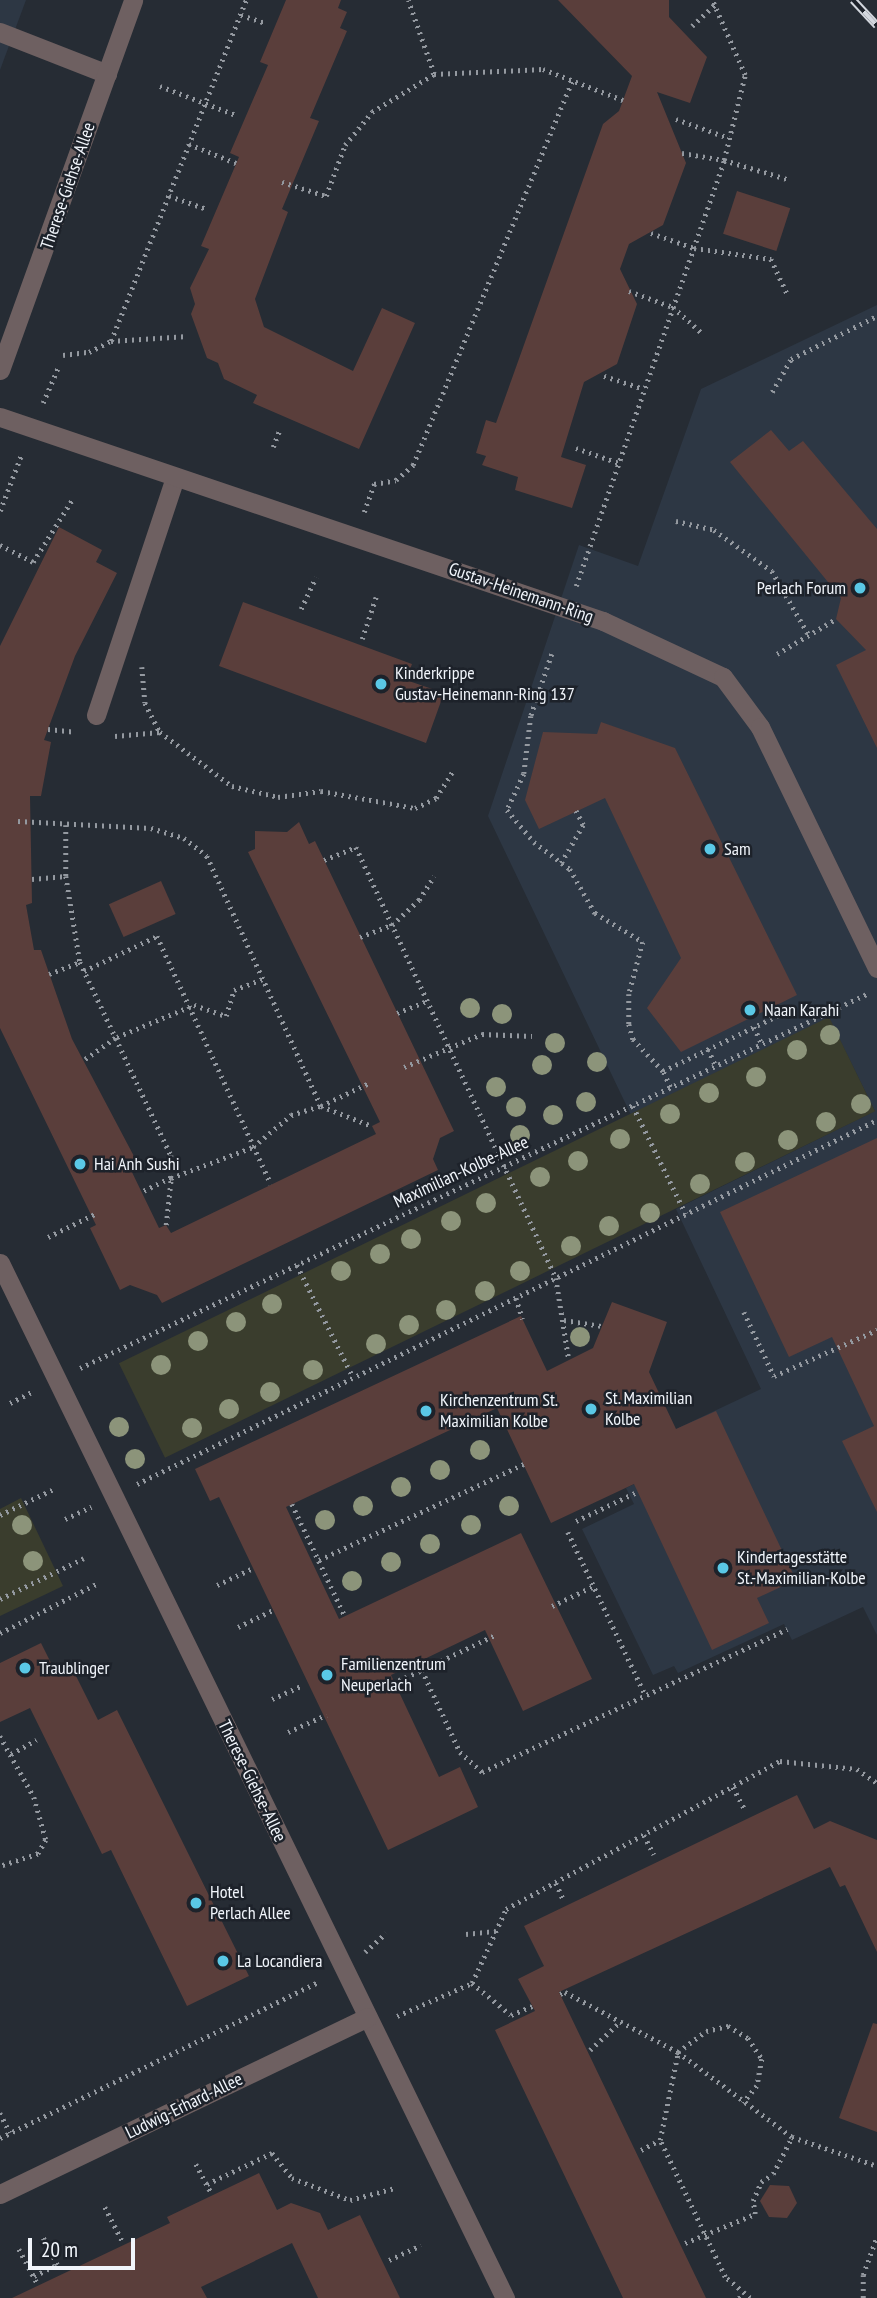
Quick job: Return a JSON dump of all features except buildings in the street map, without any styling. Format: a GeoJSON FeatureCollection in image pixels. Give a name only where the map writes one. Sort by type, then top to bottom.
{"type":"FeatureCollection","features":[{"type":"Feature","properties":{"kind":"street","name":"Therese-Giehse-Allee"},"geometry":{"type":"LineString","coordinates":[[0,370],[133,0]]}},
{"type":"Feature","properties":{"kind":"street"},"geometry":{"type":"LineString","coordinates":[[0,32],[107,74]]}},
{"type":"Feature","properties":{"kind":"street","name":"Gustav-Heinemann-Ring"},"geometry":{"type":"LineString","coordinates":[[0,417],[637,634],[723,677],[760,727],[877,968]]}},
{"type":"Feature","properties":{"kind":"street"},"geometry":{"type":"LineString","coordinates":[[96,715],[175,477]]}},
{"type":"Feature","properties":{"kind":"street","name":"Therese-Giehse-Allee"},"geometry":{"type":"LineString","coordinates":[[0,1263],[505,2298]]}},
{"type":"Feature","properties":{"kind":"street","name":"Ludwig-Erhard-Allee"},"geometry":{"type":"LineString","coordinates":[[0,2194],[370,2022]]}},
{"type":"Feature","properties":{"kind":"path"},"geometry":{"type":"LineString","coordinates":[[111,341],[246,0]]}},
{"type":"Feature","properties":{"kind":"path"},"geometry":{"type":"LineString","coordinates":[[408,0],[434,74]]}},
{"type":"Feature","properties":{"kind":"path"},"geometry":{"type":"LineString","coordinates":[[567,609],[724,160],[746,75],[714,2],[692,26]]}},
{"type":"Feature","properties":{"kind":"path"},"geometry":{"type":"LineString","coordinates":[[241,15],[267,23]]}},
{"type":"Feature","properties":{"kind":"path"},"geometry":{"type":"LineString","coordinates":[[282,182],[326,196],[345,145],[372,112],[434,74],[543,69],[623,100]]}},
{"type":"Feature","properties":{"kind":"path"},"geometry":{"type":"LineString","coordinates":[[354,537],[374,484],[396,480],[413,465],[572,82]]}},
{"type":"Feature","properties":{"kind":"path"},"geometry":{"type":"LineString","coordinates":[[160,86],[236,115]]}},
{"type":"Feature","properties":{"kind":"path"},"geometry":{"type":"LineString","coordinates":[[676,119],[729,138]]}},
{"type":"Feature","properties":{"kind":"path"},"geometry":{"type":"LineString","coordinates":[[190,144],[236,163]]}},
{"type":"Feature","properties":{"kind":"path"},"geometry":{"type":"LineString","coordinates":[[682,153],[724,160],[787,179]]}},
{"type":"Feature","properties":{"kind":"path"},"geometry":{"type":"LineString","coordinates":[[169,196],[206,209]]}},
{"type":"Feature","properties":{"kind":"path"},"geometry":{"type":"LineString","coordinates":[[651,233],[694,248],[771,259],[787,293]]}},
{"type":"Feature","properties":{"kind":"path"},"geometry":{"type":"LineString","coordinates":[[629,291],[673,307],[701,332]]}},
{"type":"Feature","properties":{"kind":"path"},"geometry":{"type":"LineString","coordinates":[[772,392],[791,359],[877,316]]}},
{"type":"Feature","properties":{"kind":"path"},"geometry":{"type":"LineString","coordinates":[[63,355],[89,352],[111,341],[188,336]]}},
{"type":"Feature","properties":{"kind":"path"},"geometry":{"type":"LineString","coordinates":[[604,376],[644,390]]}},
{"type":"Feature","properties":{"kind":"path"},"geometry":{"type":"LineString","coordinates":[[273,447],[280,429]]}},
{"type":"Feature","properties":{"kind":"path"},"geometry":{"type":"LineString","coordinates":[[576,448],[619,463]]}},
{"type":"Feature","properties":{"kind":"path"},"geometry":{"type":"LineString","coordinates":[[0,545],[33,562],[72,500]]}},
{"type":"Feature","properties":{"kind":"path"},"geometry":{"type":"LineString","coordinates":[[676,521],[714,530],[772,571],[809,635]]}},
{"type":"Feature","properties":{"kind":"path"},"geometry":{"type":"LineString","coordinates":[[301,609],[316,577]]}},
{"type":"Feature","properties":{"kind":"path"},"geometry":{"type":"LineString","coordinates":[[362,639],[376,597]]}},
{"type":"Feature","properties":{"kind":"path"},"geometry":{"type":"LineString","coordinates":[[777,654],[836,619]]}},
{"type":"Feature","properties":{"kind":"path"},"geometry":{"type":"LineString","coordinates":[[552,654],[531,716],[524,774],[507,810],[561,863],[596,913],[643,942],[629,994],[629,1024],[633,1039],[663,1071],[670,1087]]}},
{"type":"Feature","properties":{"kind":"path"},"geometry":{"type":"LineString","coordinates":[[141,662],[145,703],[160,732],[232,786],[278,797],[321,791],[415,808],[436,798],[454,769]]}},
{"type":"Feature","properties":{"kind":"path"},"geometry":{"type":"LineString","coordinates":[[561,863],[583,825],[576,811]]}},
{"type":"Feature","properties":{"kind":"path"},"geometry":{"type":"LineString","coordinates":[[18,821],[151,828],[184,838],[207,856],[321,1106],[372,1126]]}},
{"type":"Feature","properties":{"kind":"path"},"geometry":{"type":"LineString","coordinates":[[66,825],[66,876],[80,962],[171,1155],[166,1225]]}},
{"type":"Feature","properties":{"kind":"path"},"geometry":{"type":"LineString","coordinates":[[324,860],[356,847],[556,1278],[569,1360]]}},
{"type":"Feature","properties":{"kind":"path"},"geometry":{"type":"LineString","coordinates":[[32,879],[66,876]]}},
{"type":"Feature","properties":{"kind":"path"},"geometry":{"type":"LineString","coordinates":[[360,937],[392,925],[419,900],[434,876]]}},
{"type":"Feature","properties":{"kind":"path"},"geometry":{"type":"LineString","coordinates":[[84,971],[157,936],[271,1184]]}},
{"type":"Feature","properties":{"kind":"path"},"geometry":{"type":"LineString","coordinates":[[49,974],[80,962]]}},
{"type":"Feature","properties":{"kind":"path"},"geometry":{"type":"LineString","coordinates":[[85,1059],[117,1038],[189,1007],[226,1016],[234,989],[263,979]]}},
{"type":"Feature","properties":{"kind":"path","name":"Maximilian-Kolbe-Allee"},"geometry":{"type":"LineString","coordinates":[[56,1380],[877,989]]}},
{"type":"Feature","properties":{"kind":"path"},"geometry":{"type":"LineString","coordinates":[[397,1013],[427,1001]]}},
{"type":"Feature","properties":{"kind":"path"},"geometry":{"type":"LineString","coordinates":[[663,1071],[783,1013]]}},
{"type":"Feature","properties":{"kind":"path"},"geometry":{"type":"LineString","coordinates":[[754,1027],[762,1044]]}},
{"type":"Feature","properties":{"kind":"path"},"geometry":{"type":"LineString","coordinates":[[404,1066],[482,1034],[532,1036]]}},
{"type":"Feature","properties":{"kind":"path"},"geometry":{"type":"LineString","coordinates":[[708,1049],[716,1066]]}},
{"type":"Feature","properties":{"kind":"path"},"geometry":{"type":"LineString","coordinates":[[142,1192],[253,1147],[292,1115],[321,1106],[371,1082]]}},
{"type":"Feature","properties":{"kind":"path"},"geometry":{"type":"LineString","coordinates":[[633,1106],[686,1214]]}},
{"type":"Feature","properties":{"kind":"path"},"geometry":{"type":"LineString","coordinates":[[113,1496],[877,1120]]}},
{"type":"Feature","properties":{"kind":"path"},"geometry":{"type":"LineString","coordinates":[[48,1237],[97,1213]]}},
{"type":"Feature","properties":{"kind":"path"},"geometry":{"type":"LineString","coordinates":[[298,1265],[353,1377]]}},
{"type":"Feature","properties":{"kind":"path"},"geometry":{"type":"LineString","coordinates":[[516,1297],[523,1320]]}},
{"type":"Feature","properties":{"kind":"path"},"geometry":{"type":"LineString","coordinates":[[744,1312],[775,1376],[877,1330]]}},
{"type":"Feature","properties":{"kind":"path"},"geometry":{"type":"LineString","coordinates":[[564,1320],[603,1326]]}},
{"type":"Feature","properties":{"kind":"path"},"geometry":{"type":"LineString","coordinates":[[319,1560],[524,1464]]}},
{"type":"Feature","properties":{"kind":"path"},"geometry":{"type":"LineString","coordinates":[[0,1515],[52,1490]]}},
{"type":"Feature","properties":{"kind":"path"},"geometry":{"type":"LineString","coordinates":[[576,1521],[637,1492]]}},
{"type":"Feature","properties":{"kind":"path"},"geometry":{"type":"LineString","coordinates":[[292,1504],[345,1616]]}},
{"type":"Feature","properties":{"kind":"path"},"geometry":{"type":"LineString","coordinates":[[569,1531],[645,1694]]}},
{"type":"Feature","properties":{"kind":"path"},"geometry":{"type":"LineString","coordinates":[[303,1544],[310,1541]]}},
{"type":"Feature","properties":{"kind":"path"},"geometry":{"type":"LineString","coordinates":[[0,1599],[84,1558]]}},
{"type":"Feature","properties":{"kind":"path"},"geometry":{"type":"LineString","coordinates":[[217,1585],[253,1568]]}},
{"type":"Feature","properties":{"kind":"path"},"geometry":{"type":"LineString","coordinates":[[0,1633],[96,1584]]}},
{"type":"Feature","properties":{"kind":"path"},"geometry":{"type":"LineString","coordinates":[[324,1587],[330,1584]]}},
{"type":"Feature","properties":{"kind":"path"},"geometry":{"type":"LineString","coordinates":[[552,1606],[594,1586]]}},
{"type":"Feature","properties":{"kind":"path"},"geometry":{"type":"LineString","coordinates":[[237,1627],[273,1610]]}},
{"type":"Feature","properties":{"kind":"path"},"geometry":{"type":"LineString","coordinates":[[422,1670],[460,1752],[482,1772],[787,1629]]}},
{"type":"Feature","properties":{"kind":"path"},"geometry":{"type":"LineString","coordinates":[[386,1686],[495,1635]]}},
{"type":"Feature","properties":{"kind":"path"},"geometry":{"type":"LineString","coordinates":[[272,1699],[303,1685]]}},
{"type":"Feature","properties":{"kind":"path"},"geometry":{"type":"LineString","coordinates":[[288,1732],[326,1714]]}},
{"type":"Feature","properties":{"kind":"path"},"geometry":{"type":"LineString","coordinates":[[0,1736],[34,1797],[46,1840],[38,1854],[0,1866]]}},
{"type":"Feature","properties":{"kind":"path"},"geometry":{"type":"LineString","coordinates":[[10,1754],[36,1740]]}},
{"type":"Feature","properties":{"kind":"path"},"geometry":{"type":"LineString","coordinates":[[370,2022],[472,1983],[506,1909],[780,1761],[857,1769],[877,1783]]}},
{"type":"Feature","properties":{"kind":"path"},"geometry":{"type":"LineString","coordinates":[[733,1787],[744,1808]]}},
{"type":"Feature","properties":{"kind":"path"},"geometry":{"type":"LineString","coordinates":[[643,1835],[654,1855]]}},
{"type":"Feature","properties":{"kind":"path"},"geometry":{"type":"LineString","coordinates":[[556,1883],[563,1899]]}},
{"type":"Feature","properties":{"kind":"path"},"geometry":{"type":"LineString","coordinates":[[466,1934],[496,1931]]}},
{"type":"Feature","properties":{"kind":"path"},"geometry":{"type":"LineString","coordinates":[[472,1983],[511,2015],[532,2006]]}},
{"type":"Feature","properties":{"kind":"path"},"geometry":{"type":"LineString","coordinates":[[0,2138],[298,1991]]}},
{"type":"Feature","properties":{"kind":"path"},"geometry":{"type":"LineString","coordinates":[[560,1994],[621,2021],[678,2052],[792,2137],[877,2166]]}},
{"type":"Feature","properties":{"kind":"path"},"geometry":{"type":"LineString","coordinates":[[590,2050],[621,2021]]}},
{"type":"Feature","properties":{"kind":"path"},"geometry":{"type":"LineString","coordinates":[[743,2103],[757,2086],[762,2059],[748,2038],[728,2026],[706,2031],[678,2052],[660,2140],[725,2277],[750,2298]]}},
{"type":"Feature","properties":{"kind":"path"},"geometry":{"type":"LineString","coordinates":[[0,2113],[10,2133]]}},
{"type":"Feature","properties":{"kind":"path"},"geometry":{"type":"LineString","coordinates":[[685,2243],[755,2214],[753,2202],[761,2182],[773,2174],[792,2137]]}},
{"type":"Feature","properties":{"kind":"path"},"geometry":{"type":"LineString","coordinates":[[641,2150],[660,2140]]}},
{"type":"Feature","properties":{"kind":"path"},"geometry":{"type":"LineString","coordinates":[[207,2184],[272,2153],[292,2178],[350,2200],[395,2188]]}},
{"type":"Feature","properties":{"kind":"path"},"geometry":{"type":"LineString","coordinates":[[196,2164],[211,2192]]}},
{"type":"Feature","properties":{"kind":"path"},"geometry":{"type":"LineString","coordinates":[[105,2207],[123,2242]]}},
{"type":"Feature","properties":{"kind":"path"},"geometry":{"type":"LineString","coordinates":[[863,2298],[863,2276],[877,2236]]}},
{"type":"Feature","properties":{"kind":"path"},"geometry":{"type":"LineString","coordinates":[[34,2276],[57,2265],[43,2237]]}},
{"type":"Feature","properties":{"kind":"path"},"geometry":{"type":"LineString","coordinates":[[389,2260],[421,2245]]}},
{"type":"Feature","properties":{"kind":"path"},"geometry":{"type":"LineString","coordinates":[[19,2249],[38,2284]]}},
{"type":"Feature","properties":{"kind":"path"},"geometry":{"type":"LineString","coordinates":[[739,2298],[743,2292]]}},
{"type":"Feature","properties":{"kind":"shaded area"},"geometry":{"type":"Polygon","coordinates":[[[0,0],[26,0],[0,70],[0,0]]]}},
{"type":"Feature","properties":{"kind":"shaded area"},"geometry":{"type":"Polygon","coordinates":[[[877,305],[877,1635],[863,1607],[792,1640],[784,1624],[678,1673],[674,1666],[653,1675],[582,1529],[634,1504],[626,1488],[689,1458],[676,1429],[761,1389],[676,1209],[875,1111],[829,1018],[631,1115],[488,816],[579,545],[638,566],[701,389],[877,305]]]}},
{"type":"Feature","properties":{"kind":"green space"},"geometry":{"type":"Polygon","coordinates":[[[829,1017],[875,1111],[165,1458],[119,1363],[829,1017]]]}},
{"type":"Feature","properties":{"kind":"green space"},"geometry":{"type":"Polygon","coordinates":[[[21,1498],[63,1586],[0,1616],[0,1509],[21,1498]]]}},
{"type":"Feature","properties":{"kind":"railway"},"geometry":{"type":"LineString","coordinates":[[853,0],[877,26]]}},
{"type":"Feature","properties":{"kind":"place","name":"Perlach Forum"},"geometry":{"type":"Point","coordinates":[860,588]}},
{"type":"Feature","properties":{"kind":"place","name":"Kinderkrippe Gustav-Heinemann-Ring 137"},"geometry":{"type":"Point","coordinates":[381,684]}},
{"type":"Feature","properties":{"kind":"place","name":"Sam"},"geometry":{"type":"Point","coordinates":[710,849]}},
{"type":"Feature","properties":{"kind":"place","name":"Naan Karahi"},"geometry":{"type":"Point","coordinates":[750,1010]}},
{"type":"Feature","properties":{"kind":"place","name":"Hai Anh Sushi"},"geometry":{"type":"Point","coordinates":[80,1164]}},
{"type":"Feature","properties":{"kind":"place","name":"St. Maximilian Kolbe"},"geometry":{"type":"Point","coordinates":[591,1409]}},
{"type":"Feature","properties":{"kind":"place","name":"Kirchenzentrum St. Maximilian Kolbe"},"geometry":{"type":"Point","coordinates":[426,1411]}},
{"type":"Feature","properties":{"kind":"place","name":"Kindertagesstätte St.-Maximilian-Kolbe"},"geometry":{"type":"Point","coordinates":[723,1568]}},
{"type":"Feature","properties":{"kind":"place","name":"Traublinger"},"geometry":{"type":"Point","coordinates":[25,1668]}},
{"type":"Feature","properties":{"kind":"place","name":"Familienzentrum Neuperlach"},"geometry":{"type":"Point","coordinates":[327,1675]}},
{"type":"Feature","properties":{"kind":"place","name":"Hotel Perlach Allee"},"geometry":{"type":"Point","coordinates":[196,1903]}},
{"type":"Feature","properties":{"kind":"place","name":"La Locandiera"},"geometry":{"type":"Point","coordinates":[223,1961]}}]}
